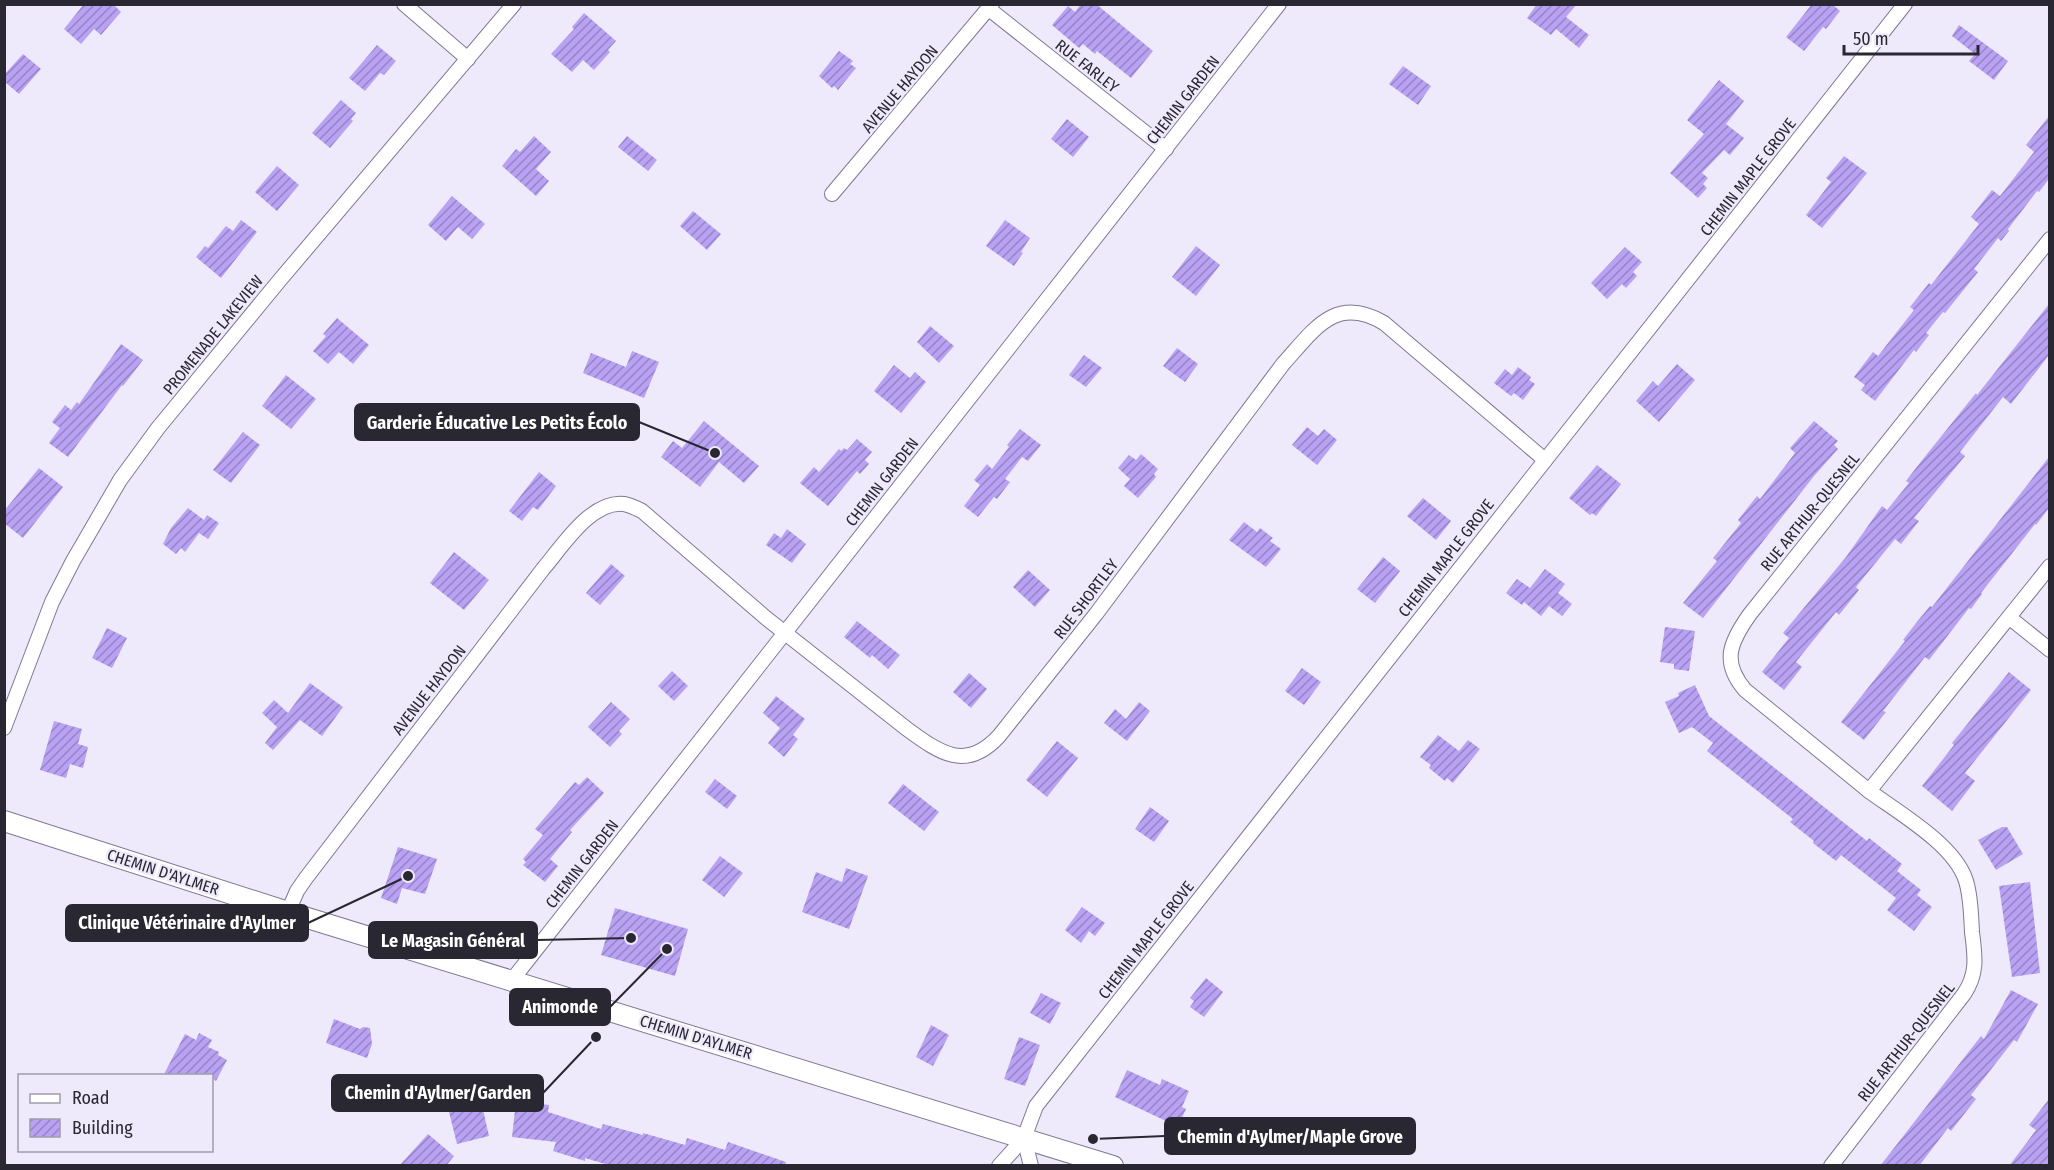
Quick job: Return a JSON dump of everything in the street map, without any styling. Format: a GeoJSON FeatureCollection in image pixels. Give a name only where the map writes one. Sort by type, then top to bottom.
{"type":"FeatureCollection","features":[{"type":"Feature","properties":{"kind":"main road","name":"CHEMIN D'AYLMER"},"geometry":{"type":"LineString","coordinates":[[4,821],[288,912],[1113,1166]]}},
{"type":"Feature","properties":{"kind":"street"},"geometry":{"type":"LineString","coordinates":[[404,4],[468,59]]}},
{"type":"Feature","properties":{"kind":"street","name":"PROMENADE LAKEVIEW"},"geometry":{"type":"LineString","coordinates":[[4,728],[52,602],[83,542],[120,480],[158,428],[279,281],[514,4]]}},
{"type":"Feature","properties":{"kind":"street","name":"CHEMIN GARDEN"},"geometry":{"type":"LineString","coordinates":[[512,980],[1279,4]]}},
{"type":"Feature","properties":{"kind":"street","name":"CHEMIN MAPLE GROVE"},"geometry":{"type":"LineString","coordinates":[[1024,1138],[1036,1106],[1905,4]]}},
{"type":"Feature","properties":{"kind":"street","name":"RUE FARLEY"},"geometry":{"type":"LineString","coordinates":[[991,7],[1166,149]]}},
{"type":"Feature","properties":{"kind":"street","name":"AVENUE HAYDON"},"geometry":{"type":"LineString","coordinates":[[832,194],[991,7]]}},
{"type":"Feature","properties":{"kind":"street","name":"RUE ARTHUR-QUESNEL"},"geometry":{"type":"LineString","coordinates":[[1831,1166],[1972,982],[1975,957],[1969,895],[1966,880],[1944,846],[1869,791],[1745,690],[1731,668],[1732,644],[1738,630],[1750,614],[2049,239]]}},
{"type":"Feature","properties":{"kind":"street","name":"RUE SHORTLEY"},"geometry":{"type":"LineString","coordinates":[[613,504],[627,504],[648,516],[785,633],[927,743],[957,757],[980,752],[990,746],[999,736],[1096,614],[1283,364],[1314,330],[1329,318],[1341,312],[1355,311],[1369,314],[1384,323],[1545,460]]}},
{"type":"Feature","properties":{"kind":"street","name":"AVENUE HAYDON"},"geometry":{"type":"LineString","coordinates":[[288,912],[297,891],[306,878],[543,569],[590,516],[600,508],[613,504]]}},
{"type":"Feature","properties":{"kind":"street"},"geometry":{"type":"LineString","coordinates":[[1869,791],[2010,618],[2049,566]]}},
{"type":"Feature","properties":{"kind":"street"},"geometry":{"type":"LineString","coordinates":[[2010,618],[2049,650]]}},
{"type":"Feature","properties":{"kind":"street"},"geometry":{"type":"LineString","coordinates":[[999,1166],[1000,1162],[1024,1138]]}},
{"type":"Feature","properties":{"kind":"street"},"geometry":{"type":"LineString","coordinates":[[1024,1138],[1031,1166]]}},
{"type":"Feature","properties":{"kind":"building"},"geometry":{"type":"Polygon","coordinates":[[[84,4],[113,4],[121,12],[101,35],[94,29],[81,44],[64,29],[84,4]]]}},
{"type":"Feature","properties":{"kind":"building"},"geometry":{"type":"Polygon","coordinates":[[[1081,4],[1096,4],[1153,51],[1131,78],[1097,51],[1095,54],[1083,44],[1079,48],[1052,25],[1068,6],[1075,12],[1081,4]]]}},
{"type":"Feature","properties":{"kind":"building"},"geometry":{"type":"Polygon","coordinates":[[[1537,4],[1577,4],[1566,17],[1589,35],[1579,48],[1556,29],[1551,35],[1527,18],[1537,4]]]}},
{"type":"Feature","properties":{"kind":"building"},"geometry":{"type":"Polygon","coordinates":[[[1812,4],[1832,4],[1840,11],[1826,29],[1823,27],[1804,51],[1786,37],[1812,4]]]}},
{"type":"Feature","properties":{"kind":"building"},"geometry":{"type":"Polygon","coordinates":[[[584,13],[616,41],[608,50],[610,52],[594,70],[583,60],[572,72],[551,54],[574,29],[572,27],[584,13]]]}},
{"type":"Feature","properties":{"kind":"building"},"geometry":{"type":"Polygon","coordinates":[[[1959,25],[2008,61],[1994,80],[1969,61],[1975,54],[1952,36],[1959,25]]]}},
{"type":"Feature","properties":{"kind":"building"},"geometry":{"type":"Polygon","coordinates":[[[377,45],[396,61],[384,75],[380,73],[365,91],[349,78],[377,45]]]}},
{"type":"Feature","properties":{"kind":"building"},"geometry":{"type":"Polygon","coordinates":[[[839,51],[853,61],[850,64],[856,68],[838,90],[834,86],[832,88],[819,76],[839,51]]]}},
{"type":"Feature","properties":{"kind":"building"},"geometry":{"type":"Polygon","coordinates":[[[23,54],[41,69],[19,94],[4,81],[4,75],[23,54]]]}},
{"type":"Feature","properties":{"kind":"building"},"geometry":{"type":"Polygon","coordinates":[[[1403,66],[1431,86],[1418,105],[1389,84],[1403,66]]]}},
{"type":"Feature","properties":{"kind":"building"},"geometry":{"type":"Polygon","coordinates":[[[1719,80],[1744,101],[1726,124],[1744,138],[1730,155],[1724,150],[1702,173],[1708,178],[1703,184],[1707,188],[1698,198],[1670,173],[1704,134],[1687,120],[1719,80]]]}},
{"type":"Feature","properties":{"kind":"building"},"geometry":{"type":"Polygon","coordinates":[[[341,100],[356,113],[351,119],[353,121],[330,148],[312,133],[341,100]]]}},
{"type":"Feature","properties":{"kind":"building"},"geometry":{"type":"Polygon","coordinates":[[[2049,116],[2049,179],[2039,192],[2037,191],[2001,241],[1998,238],[1974,269],[1978,272],[1926,333],[1929,335],[1916,352],[1914,350],[1875,401],[1861,390],[1865,385],[1854,377],[1873,352],[1878,356],[1914,310],[1910,307],[1929,283],[1931,285],[1979,224],[1971,217],[1992,190],[2000,196],[2034,152],[2026,145],[2049,116]]]}},
{"type":"Feature","properties":{"kind":"building"},"geometry":{"type":"Polygon","coordinates":[[[1067,119],[1089,137],[1073,157],[1051,139],[1067,119]]]}},
{"type":"Feature","properties":{"kind":"building"},"geometry":{"type":"Polygon","coordinates":[[[534,136],[551,152],[536,169],[549,181],[536,196],[502,166],[516,149],[520,152],[534,136]]]}},
{"type":"Feature","properties":{"kind":"building"},"geometry":{"type":"Polygon","coordinates":[[[627,136],[657,160],[648,171],[618,147],[627,136]]]}},
{"type":"Feature","properties":{"kind":"building"},"geometry":{"type":"Polygon","coordinates":[[[1844,156],[1867,173],[1822,228],[1806,215],[1831,182],[1826,178],[1844,156]]]}},
{"type":"Feature","properties":{"kind":"building"},"geometry":{"type":"Polygon","coordinates":[[[277,166],[299,185],[277,211],[255,192],[277,166]]]}},
{"type":"Feature","properties":{"kind":"building"},"geometry":{"type":"Polygon","coordinates":[[[452,196],[485,224],[472,239],[458,227],[446,241],[428,225],[452,196]]]}},
{"type":"Feature","properties":{"kind":"building"},"geometry":{"type":"Polygon","coordinates":[[[693,211],[721,234],[707,250],[680,226],[693,211]]]}},
{"type":"Feature","properties":{"kind":"building"},"geometry":{"type":"Polygon","coordinates":[[[241,220],[257,232],[221,278],[196,257],[205,246],[208,248],[226,226],[233,231],[241,220]]]}},
{"type":"Feature","properties":{"kind":"building"},"geometry":{"type":"Polygon","coordinates":[[[1005,220],[1030,238],[1014,266],[986,246],[1005,220]]]}},
{"type":"Feature","properties":{"kind":"building"},"geometry":{"type":"Polygon","coordinates":[[[1196,246],[1220,265],[1196,296],[1172,277],[1196,246]]]}},
{"type":"Feature","properties":{"kind":"building"},"geometry":{"type":"Polygon","coordinates":[[[1625,247],[1642,262],[1633,272],[1637,276],[1626,288],[1622,284],[1607,299],[1591,283],[1625,247]]]}},
{"type":"Feature","properties":{"kind":"building"},"geometry":{"type":"Polygon","coordinates":[[[2049,304],[2049,355],[2011,404],[2003,397],[1960,452],[1965,456],[1914,518],[1919,521],[1901,544],[1895,539],[1856,587],[1859,590],[1839,615],[1836,612],[1796,662],[1802,667],[1784,690],[1762,672],[1789,638],[1783,633],[1846,557],[1882,506],[1887,510],[1909,483],[1906,481],[1919,464],[2049,304]]]}},
{"type":"Feature","properties":{"kind":"building"},"geometry":{"type":"Polygon","coordinates":[[[337,318],[369,345],[353,364],[339,352],[328,364],[313,351],[326,336],[323,334],[337,318]]]}},
{"type":"Feature","properties":{"kind":"building"},"geometry":{"type":"Polygon","coordinates":[[[930,326],[954,346],[939,363],[917,342],[930,326]]]}},
{"type":"Feature","properties":{"kind":"building"},"geometry":{"type":"Polygon","coordinates":[[[121,344],[143,360],[68,457],[49,443],[60,428],[52,422],[65,405],[71,410],[77,402],[79,404],[121,344]]]}},
{"type":"Feature","properties":{"kind":"building"},"geometry":{"type":"Polygon","coordinates":[[[1177,348],[1198,364],[1185,382],[1163,366],[1177,348]]]}},
{"type":"Feature","properties":{"kind":"building"},"geometry":{"type":"Polygon","coordinates":[[[632,351],[659,362],[644,398],[583,373],[591,353],[626,367],[632,351]]]}},
{"type":"Feature","properties":{"kind":"building"},"geometry":{"type":"Polygon","coordinates":[[[1084,355],[1102,368],[1086,387],[1069,375],[1084,355]]]}},
{"type":"Feature","properties":{"kind":"building"},"geometry":{"type":"Polygon","coordinates":[[[1677,364],[1695,380],[1659,422],[1636,401],[1653,381],[1658,386],[1677,364]]]}},
{"type":"Feature","properties":{"kind":"building"},"geometry":{"type":"Polygon","coordinates":[[[894,365],[910,378],[915,372],[926,382],[901,413],[874,391],[894,365]]]}},
{"type":"Feature","properties":{"kind":"building"},"geometry":{"type":"Polygon","coordinates":[[[1518,367],[1531,377],[1529,380],[1535,384],[1523,400],[1514,393],[1511,396],[1494,383],[1505,369],[1512,375],[1518,367]]]}},
{"type":"Feature","properties":{"kind":"building"},"geometry":{"type":"Polygon","coordinates":[[[286,375],[316,399],[291,429],[262,406],[286,375]]]}},
{"type":"Feature","properties":{"kind":"building"},"geometry":{"type":"Polygon","coordinates":[[[704,421],[759,466],[744,483],[719,462],[700,487],[661,457],[673,441],[682,448],[704,421]]]}},
{"type":"Feature","properties":{"kind":"building"},"geometry":{"type":"Polygon","coordinates":[[[1814,421],[1838,441],[1834,445],[1838,449],[1814,476],[1703,618],[1683,603],[1717,561],[1713,558],[1741,523],[1738,520],[1757,496],[1760,499],[1795,453],[1790,448],[1814,421]]]}},
{"type":"Feature","properties":{"kind":"building"},"geometry":{"type":"Polygon","coordinates":[[[1307,427],[1318,436],[1324,429],[1337,440],[1317,465],[1292,445],[1307,427]]]}},
{"type":"Feature","properties":{"kind":"building"},"geometry":{"type":"Polygon","coordinates":[[[1020,429],[1041,445],[1028,461],[1022,457],[1005,479],[1010,482],[997,499],[994,497],[978,517],[964,506],[980,485],[974,480],[987,464],[992,469],[1020,429]]]}},
{"type":"Feature","properties":{"kind":"building"},"geometry":{"type":"Polygon","coordinates":[[[243,432],[260,445],[231,483],[213,470],[243,432]]]}},
{"type":"Feature","properties":{"kind":"building"},"geometry":{"type":"Polygon","coordinates":[[[857,439],[872,452],[865,460],[869,464],[860,474],[857,471],[828,506],[800,483],[814,467],[819,472],[839,449],[847,450],[857,439]]]}},
{"type":"Feature","properties":{"kind":"building"},"geometry":{"type":"Polygon","coordinates":[[[1141,454],[1158,469],[1154,474],[1156,477],[1138,498],[1124,486],[1130,479],[1118,468],[1129,455],[1136,460],[1141,454]]]}},
{"type":"Feature","properties":{"kind":"building"},"geometry":{"type":"Polygon","coordinates":[[[2049,457],[2049,508],[1929,660],[1925,657],[1883,711],[1886,712],[1864,740],[1841,722],[1905,641],[1903,640],[1916,623],[1930,606],[1932,607],[2049,457]]]}},
{"type":"Feature","properties":{"kind":"building"},"geometry":{"type":"Polygon","coordinates":[[[1597,465],[1621,484],[1596,516],[1592,513],[1590,515],[1569,498],[1597,465]]]}},
{"type":"Feature","properties":{"kind":"building"},"geometry":{"type":"Polygon","coordinates":[[[39,468],[63,487],[23,538],[4,523],[4,511],[39,468]]]}},
{"type":"Feature","properties":{"kind":"building"},"geometry":{"type":"Polygon","coordinates":[[[539,472],[556,486],[538,510],[533,507],[522,521],[509,511],[539,472]]]}},
{"type":"Feature","properties":{"kind":"building"},"geometry":{"type":"Polygon","coordinates":[[[1423,498],[1451,521],[1436,540],[1407,516],[1423,498]]]}},
{"type":"Feature","properties":{"kind":"building"},"geometry":{"type":"Polygon","coordinates":[[[188,508],[204,520],[207,515],[219,523],[208,539],[199,533],[185,552],[181,548],[176,554],[163,544],[171,528],[188,508]]]}},
{"type":"Feature","properties":{"kind":"building"},"geometry":{"type":"Polygon","coordinates":[[[1244,522],[1257,532],[1260,528],[1273,538],[1270,541],[1281,549],[1266,567],[1229,540],[1244,522]]]}},
{"type":"Feature","properties":{"kind":"building"},"geometry":{"type":"Polygon","coordinates":[[[787,529],[806,544],[792,563],[766,545],[774,533],[781,538],[787,529]]]}},
{"type":"Feature","properties":{"kind":"building"},"geometry":{"type":"Polygon","coordinates":[[[454,552],[489,580],[464,610],[430,583],[454,552]]]}},
{"type":"Feature","properties":{"kind":"building"},"geometry":{"type":"Polygon","coordinates":[[[1383,557],[1400,571],[1375,603],[1357,589],[1383,557]]]}},
{"type":"Feature","properties":{"kind":"building"},"geometry":{"type":"Polygon","coordinates":[[[611,564],[625,576],[600,605],[586,593],[611,564]]]}},
{"type":"Feature","properties":{"kind":"building"},"geometry":{"type":"Polygon","coordinates":[[[1545,569],[1565,584],[1558,593],[1572,604],[1562,616],[1549,606],[1541,616],[1524,602],[1522,605],[1506,593],[1517,579],[1530,588],[1545,569]]]}},
{"type":"Feature","properties":{"kind":"building"},"geometry":{"type":"Polygon","coordinates":[[[1028,570],[1050,590],[1035,607],[1013,587],[1028,570]]]}},
{"type":"Feature","properties":{"kind":"building"},"geometry":{"type":"Polygon","coordinates":[[[857,621],[900,655],[888,669],[872,655],[870,658],[844,637],[857,621]]]}},
{"type":"Feature","properties":{"kind":"building"},"geometry":{"type":"Polygon","coordinates":[[[1665,627],[1695,631],[1689,671],[1674,669],[1674,664],[1660,662],[1665,627]]]}},
{"type":"Feature","properties":{"kind":"building"},"geometry":{"type":"Polygon","coordinates":[[[107,628],[127,638],[112,668],[92,658],[107,628]]]}},
{"type":"Feature","properties":{"kind":"building"},"geometry":{"type":"Polygon","coordinates":[[[1302,668],[1321,682],[1304,705],[1285,691],[1302,668]]]}},
{"type":"Feature","properties":{"kind":"building"},"geometry":{"type":"Polygon","coordinates":[[[672,671],[688,686],[674,701],[658,686],[672,671]]]}},
{"type":"Feature","properties":{"kind":"building"},"geometry":{"type":"Polygon","coordinates":[[[2009,672],[2031,690],[1965,773],[1975,781],[1952,811],[1922,786],[1954,745],[1952,743],[2009,672]]]}},
{"type":"Feature","properties":{"kind":"building"},"geometry":{"type":"Polygon","coordinates":[[[969,673],[987,689],[971,708],[953,692],[969,673]]]}},
{"type":"Feature","properties":{"kind":"building"},"geometry":{"type":"Polygon","coordinates":[[[310,683],[343,707],[322,736],[300,720],[273,750],[265,743],[277,727],[262,713],[274,700],[288,713],[310,683]]]}},
{"type":"Feature","properties":{"kind":"building"},"geometry":{"type":"Polygon","coordinates":[[[1695,685],[1709,716],[1867,841],[1869,838],[1902,864],[1897,871],[1921,890],[1917,895],[1932,907],[1914,931],[1887,910],[1896,898],[1841,855],[1836,861],[1813,843],[1814,841],[1790,822],[1793,819],[1707,751],[1713,743],[1692,727],[1679,733],[1665,702],[1695,685]]]}},
{"type":"Feature","properties":{"kind":"building"},"geometry":{"type":"Polygon","coordinates":[[[776,696],[805,719],[793,735],[798,739],[784,757],[768,743],[780,728],[763,713],[776,696]]]}},
{"type":"Feature","properties":{"kind":"building"},"geometry":{"type":"Polygon","coordinates":[[[611,702],[630,719],[619,731],[622,734],[610,747],[588,727],[611,702]]]}},
{"type":"Feature","properties":{"kind":"building"},"geometry":{"type":"Polygon","coordinates":[[[1139,702],[1150,711],[1127,741],[1104,723],[1115,709],[1126,719],[1139,702]]]}},
{"type":"Feature","properties":{"kind":"building"},"geometry":{"type":"Polygon","coordinates":[[[54,721],[82,729],[78,744],[88,747],[83,768],[70,764],[66,778],[40,770],[54,721]]]}},
{"type":"Feature","properties":{"kind":"building"},"geometry":{"type":"Polygon","coordinates":[[[1438,735],[1459,751],[1468,740],[1480,749],[1453,783],[1447,778],[1445,781],[1429,768],[1431,765],[1420,757],[1438,735]]]}},
{"type":"Feature","properties":{"kind":"building"},"geometry":{"type":"Polygon","coordinates":[[[1057,741],[1078,758],[1047,797],[1026,780],[1057,741]]]}},
{"type":"Feature","properties":{"kind":"building"},"geometry":{"type":"Polygon","coordinates":[[[587,777],[604,793],[570,830],[572,832],[550,859],[558,866],[545,882],[523,865],[526,862],[523,859],[543,835],[535,829],[575,782],[579,785],[587,777]]]}},
{"type":"Feature","properties":{"kind":"building"},"geometry":{"type":"Polygon","coordinates":[[[715,779],[737,796],[727,809],[705,792],[715,779]]]}},
{"type":"Feature","properties":{"kind":"building"},"geometry":{"type":"Polygon","coordinates":[[[903,784],[939,812],[924,831],[888,803],[903,784]]]}},
{"type":"Feature","properties":{"kind":"building"},"geometry":{"type":"Polygon","coordinates":[[[1150,807],[1169,821],[1154,842],[1135,829],[1150,807]]]}},
{"type":"Feature","properties":{"kind":"building"},"geometry":{"type":"Polygon","coordinates":[[[2002,827],[2007,827],[2023,854],[1996,870],[1978,840],[2002,827]]]}},
{"type":"Feature","properties":{"kind":"building"},"geometry":{"type":"Polygon","coordinates":[[[398,847],[437,859],[425,894],[402,888],[397,904],[381,898],[398,847]]]}},
{"type":"Feature","properties":{"kind":"building"},"geometry":{"type":"Polygon","coordinates":[[[720,856],[743,873],[724,897],[702,880],[720,856]]]}},
{"type":"Feature","properties":{"kind":"building"},"geometry":{"type":"Polygon","coordinates":[[[846,868],[868,876],[849,929],[802,912],[816,872],[842,882],[846,868]]]}},
{"type":"Feature","properties":{"kind":"building"},"geometry":{"type":"Polygon","coordinates":[[[2030,882],[2040,973],[2012,977],[1999,886],[2030,882]]]}},
{"type":"Feature","properties":{"kind":"building"},"geometry":{"type":"Polygon","coordinates":[[[1082,907],[1105,923],[1095,936],[1089,931],[1081,943],[1065,930],[1082,907]]]}},
{"type":"Feature","properties":{"kind":"building"},"geometry":{"type":"Polygon","coordinates":[[[615,908],[688,929],[675,976],[601,955],[615,908]]]}},
{"type":"Feature","properties":{"kind":"building"},"geometry":{"type":"Polygon","coordinates":[[[1206,978],[1223,992],[1204,1017],[1190,1007],[1194,1001],[1190,998],[1206,978]]]}},
{"type":"Feature","properties":{"kind":"building"},"geometry":{"type":"Polygon","coordinates":[[[2011,990],[2038,1004],[2017,1042],[2014,1040],[1971,1095],[1976,1099],[1951,1131],[1948,1128],[1919,1166],[1880,1166],[1981,1036],[1984,1039],[2011,990]]]}},
{"type":"Feature","properties":{"kind":"building"},"geometry":{"type":"Polygon","coordinates":[[[1041,993],[1061,1003],[1050,1024],[1030,1013],[1041,993]]]}},
{"type":"Feature","properties":{"kind":"building"},"geometry":{"type":"Polygon","coordinates":[[[334,1019],[360,1029],[370,1028],[372,1044],[367,1058],[326,1043],[334,1019]]]}},
{"type":"Feature","properties":{"kind":"building"},"geometry":{"type":"Polygon","coordinates":[[[931,1025],[949,1035],[933,1066],[916,1057],[931,1025]]]}},
{"type":"Feature","properties":{"kind":"building"},"geometry":{"type":"Polygon","coordinates":[[[199,1033],[212,1040],[208,1047],[219,1052],[218,1055],[227,1060],[216,1081],[213,1079],[213,1074],[164,1074],[185,1034],[196,1040],[199,1033]]]}},
{"type":"Feature","properties":{"kind":"building"},"geometry":{"type":"Polygon","coordinates":[[[1019,1037],[1040,1045],[1025,1086],[1004,1079],[1019,1037]]]}},
{"type":"Feature","properties":{"kind":"building"},"geometry":{"type":"Polygon","coordinates":[[[1127,1070],[1160,1085],[1162,1079],[1189,1091],[1182,1107],[1186,1109],[1179,1124],[1167,1118],[1166,1121],[1115,1097],[1127,1070]]]}},
{"type":"Feature","properties":{"kind":"building"},"geometry":{"type":"Polygon","coordinates":[[[2049,1099],[2049,1166],[2009,1166],[2036,1130],[2029,1125],[2049,1099]]]}},
{"type":"Feature","properties":{"kind":"building"},"geometry":{"type":"Polygon","coordinates":[[[481,1101],[489,1136],[457,1144],[448,1108],[481,1101]]]}},
{"type":"Feature","properties":{"kind":"building"},"geometry":{"type":"Polygon","coordinates":[[[516,1101],[549,1105],[548,1112],[601,1129],[603,1124],[685,1145],[687,1138],[725,1150],[728,1142],[786,1162],[785,1166],[612,1166],[585,1158],[585,1161],[553,1151],[556,1142],[512,1137],[516,1101]]]}},
{"type":"Feature","properties":{"kind":"building"},"geometry":{"type":"Polygon","coordinates":[[[428,1134],[454,1156],[446,1166],[399,1166],[428,1134]]]}},
{"type":"Feature","properties":{"kind":"place","name":"Garderie Éducative Les Petits Écolo"},"geometry":{"type":"Point","coordinates":[715,453]}},
{"type":"Feature","properties":{"kind":"place","name":"Clinique Vétérinaire d'Aylmer"},"geometry":{"type":"Point","coordinates":[408,876]}},
{"type":"Feature","properties":{"kind":"place","name":"Le Magasin Général"},"geometry":{"type":"Point","coordinates":[631,938]}},
{"type":"Feature","properties":{"kind":"place","name":"Animonde"},"geometry":{"type":"Point","coordinates":[667,949]}},
{"type":"Feature","properties":{"kind":"place","name":"Chemin d'Aylmer/Garden"},"geometry":{"type":"Point","coordinates":[596,1037]}},
{"type":"Feature","properties":{"kind":"place","name":"Chemin d'Aylmer/Maple Grove"},"geometry":{"type":"Point","coordinates":[1093,1139]}}]}
